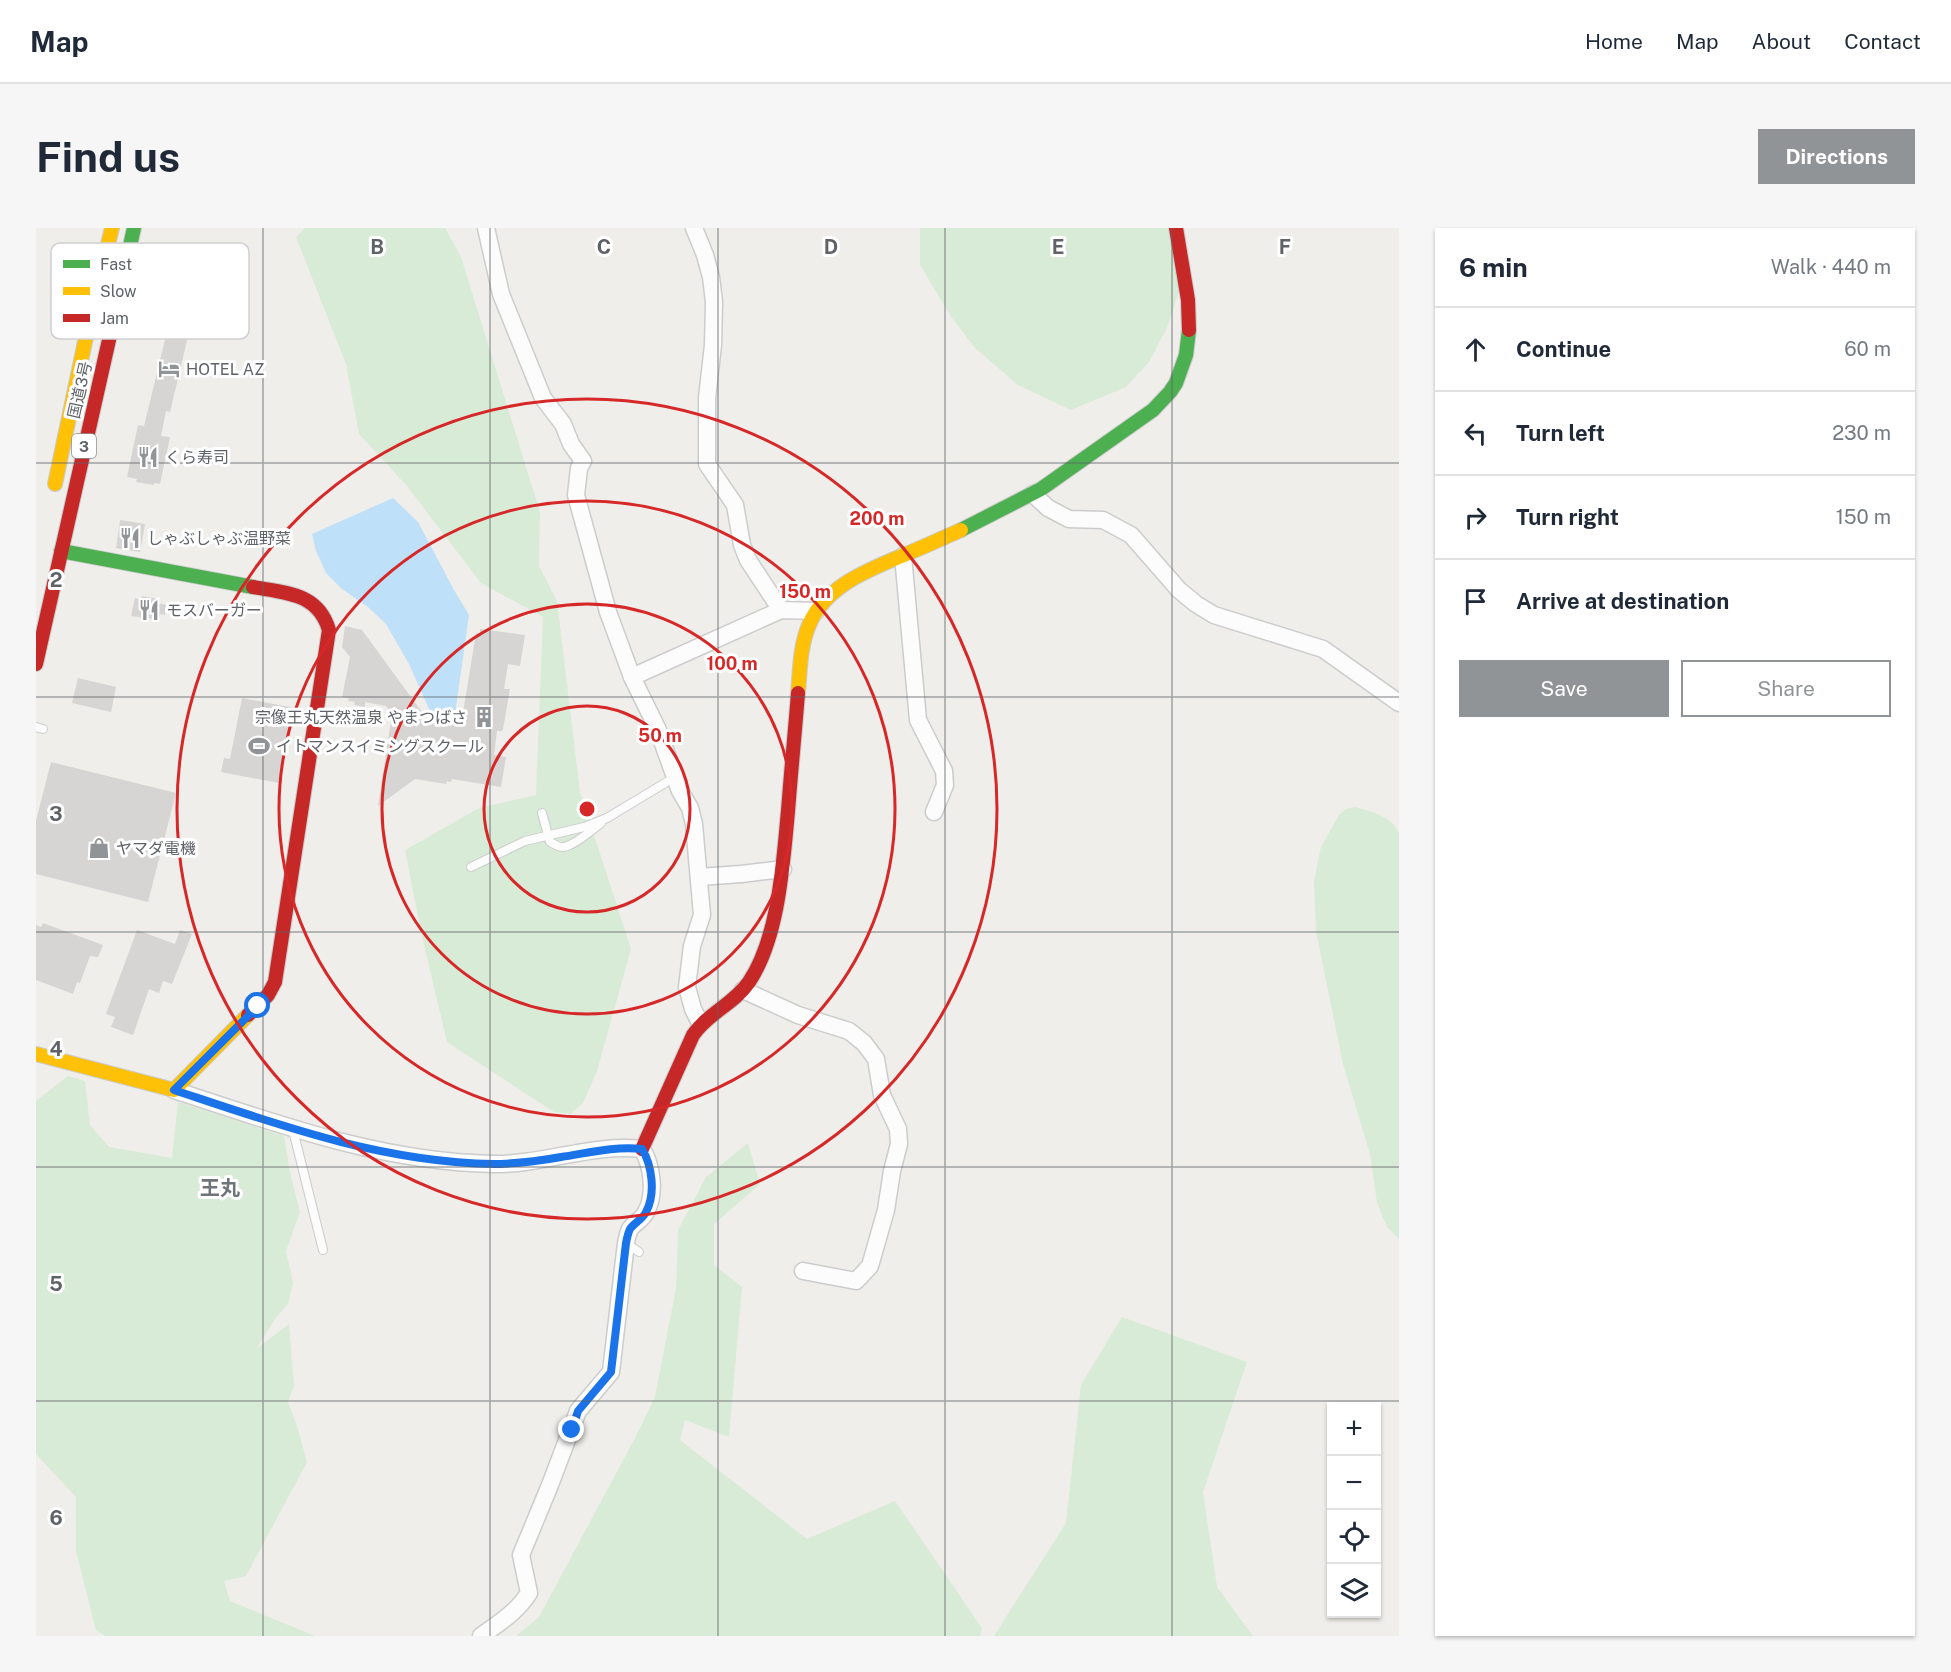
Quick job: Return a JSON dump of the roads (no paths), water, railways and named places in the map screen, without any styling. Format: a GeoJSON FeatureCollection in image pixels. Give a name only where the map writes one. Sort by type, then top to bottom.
{"type":"FeatureCollection","features":[{"type":"Feature","properties":{"kind":"main road","name":"国道3号"},"geometry":{"type":"LineString","coordinates":[[108,243],[112,228]]}},
{"type":"Feature","properties":{"kind":"main road","name":"国道3号"},"geometry":{"type":"LineString","coordinates":[[131,243],[134,228]]}},
{"type":"Feature","properties":{"kind":"main road"},"geometry":{"type":"LineString","coordinates":[[642,1149],[700,1023],[733,1000],[743,990],[762,957],[783,869],[802,649],[808,624],[832,593],[867,572],[1033,494],[1151,411],[1170,391],[1180,375],[1189,344],[1189,316],[1176,228]]}},
{"type":"Feature","properties":{"kind":"main road","name":"国道3号"},"geometry":{"type":"LineString","coordinates":[[53,494],[86,339]]}},
{"type":"Feature","properties":{"kind":"main road","name":"国道3号"},"geometry":{"type":"LineString","coordinates":[[36,664],[109,339]]}},
{"type":"Feature","properties":{"kind":"main road"},"geometry":{"type":"LineString","coordinates":[[36,1054],[174,1090],[268,995],[275,982],[329,630],[320,609],[310,601],[296,595],[61,551]]}},
{"type":"Feature","properties":{"kind":"street"},"geometry":{"type":"LineString","coordinates":[[486,228],[501,294],[543,398],[563,424],[571,444],[583,461],[579,468],[576,495],[605,602],[632,677],[658,730],[675,777],[690,808],[694,824],[702,915],[692,946],[687,987],[693,1009],[700,1023]]}},
{"type":"Feature","properties":{"kind":"street"},"geometry":{"type":"LineString","coordinates":[[694,228],[711,277],[714,302],[713,345],[707,398],[707,464],[735,505],[742,545],[748,560],[781,610]]}},
{"type":"Feature","properties":{"kind":"street"},"geometry":{"type":"LineString","coordinates":[[1033,494],[1048,508],[1069,519],[1103,520],[1131,535],[1179,590],[1214,615],[1323,649],[1399,703]]}},
{"type":"Feature","properties":{"kind":"street"},"geometry":{"type":"LineString","coordinates":[[903,556],[918,720],[944,771],[945,785],[934,812]]}},
{"type":"Feature","properties":{"kind":"street"},"geometry":{"type":"LineString","coordinates":[[632,677],[781,610],[816,611]]}},
{"type":"Feature","properties":{"kind":"street"},"geometry":{"type":"LineString","coordinates":[[699,877],[783,869]]}},
{"type":"Feature","properties":{"kind":"street"},"geometry":{"type":"LineString","coordinates":[[743,990],[798,1015],[849,1031],[864,1043],[876,1059],[882,1095],[897,1129],[899,1144],[886,1210],[870,1266],[856,1281],[803,1270]]}},
{"type":"Feature","properties":{"kind":"street"},"geometry":{"type":"LineString","coordinates":[[174,1090],[293,1130],[340,1143],[444,1162],[495,1164],[560,1158],[597,1150],[626,1147],[642,1149],[649,1159],[650,1198],[646,1212],[630,1230],[633,1247],[611,1372],[578,1411],[568,1441],[520,1555],[529,1593],[521,1605],[481,1636]]}},
{"type":"Feature","properties":{"kind":"lane"},"geometry":{"type":"LineString","coordinates":[[542,813],[550,842],[564,847],[675,777]]}},
{"type":"Feature","properties":{"kind":"lane"},"geometry":{"type":"LineString","coordinates":[[471,867],[525,841],[584,827],[607,818]]}},
{"type":"Feature","properties":{"kind":"lane"},"geometry":{"type":"LineString","coordinates":[[293,1130],[323,1250]]}},
{"type":"Feature","properties":{"kind":"water"},"geometry":{"type":"Polygon","coordinates":[[[393,498],[418,522],[469,615],[455,714],[430,711],[409,664],[386,624],[368,607],[342,589],[326,573],[316,551],[312,534],[393,498]]]}},
{"type":"Feature","properties":{"kind":"place","name":"HOTEL AZ"},"geometry":{"type":"Point","coordinates":[169,369]}},
{"type":"Feature","properties":{"kind":"place","name":"くら寿司"},"geometry":{"type":"Point","coordinates":[148,457]}},
{"type":"Feature","properties":{"kind":"place","name":"しゃぶしゃぶ温野菜"},"geometry":{"type":"Point","coordinates":[130,538]}},
{"type":"Feature","properties":{"kind":"place","name":"モスバーガー"},"geometry":{"type":"Point","coordinates":[149,610]}},
{"type":"Feature","properties":{"kind":"place","name":"宗像王丸天然温泉 やまつばさ"},"geometry":{"type":"Point","coordinates":[484,717]}},
{"type":"Feature","properties":{"kind":"place","name":"イトマンスイミングスクール"},"geometry":{"type":"Point","coordinates":[259,746]}},
{"type":"Feature","properties":{"kind":"place","name":"ヤマダ電機"},"geometry":{"type":"Point","coordinates":[99,848]}},
{"type":"Feature","properties":{"kind":"district","name":"王丸"},"geometry":{"type":"Point","coordinates":[220,1188]}}]}
